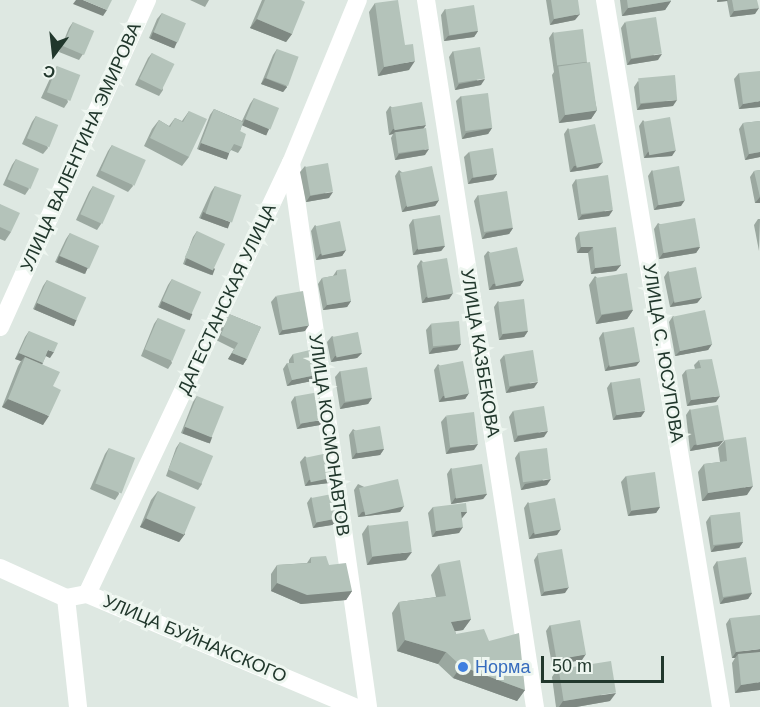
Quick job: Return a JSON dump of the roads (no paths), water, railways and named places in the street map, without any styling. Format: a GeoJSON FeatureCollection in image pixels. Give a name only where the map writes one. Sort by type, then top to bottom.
{"type":"FeatureCollection","features":[{"type":"Feature","properties":{"kind":"street","name":"УЛИЦА ВАЛЕНТИНА ЭМИРОВА"},"geometry":{"type":"LineString","coordinates":[[0,327],[147,0]]}},
{"type":"Feature","properties":{"kind":"street","name":"ДАГЕСТАНСКАЯ УЛИЦА"},"geometry":{"type":"LineString","coordinates":[[87,594],[291,163],[358,0]]}},
{"type":"Feature","properties":{"kind":"street","name":"УЛИЦА КАЗБЕКОВА"},"geometry":{"type":"LineString","coordinates":[[426,0],[535,707]]}},
{"type":"Feature","properties":{"kind":"street","name":"УЛИЦА С. ЮСУПОВА"},"geometry":{"type":"LineString","coordinates":[[605,0],[721,707]]}},
{"type":"Feature","properties":{"kind":"street","name":"УЛИЦА КОСМОНАВТОВ"},"geometry":{"type":"LineString","coordinates":[[291,163],[368,707]]}},
{"type":"Feature","properties":{"kind":"street"},"geometry":{"type":"LineString","coordinates":[[0,567],[66,598],[78,707]]}},
{"type":"Feature","properties":{"kind":"street","name":"УЛИЦА БУЙНАКСКОГО"},"geometry":{"type":"LineString","coordinates":[[66,598],[87,594],[356,707]]}},
{"type":"Feature","properties":{"kind":"place","name":"Норма"},"geometry":{"type":"Point","coordinates":[463,667]}}]}
